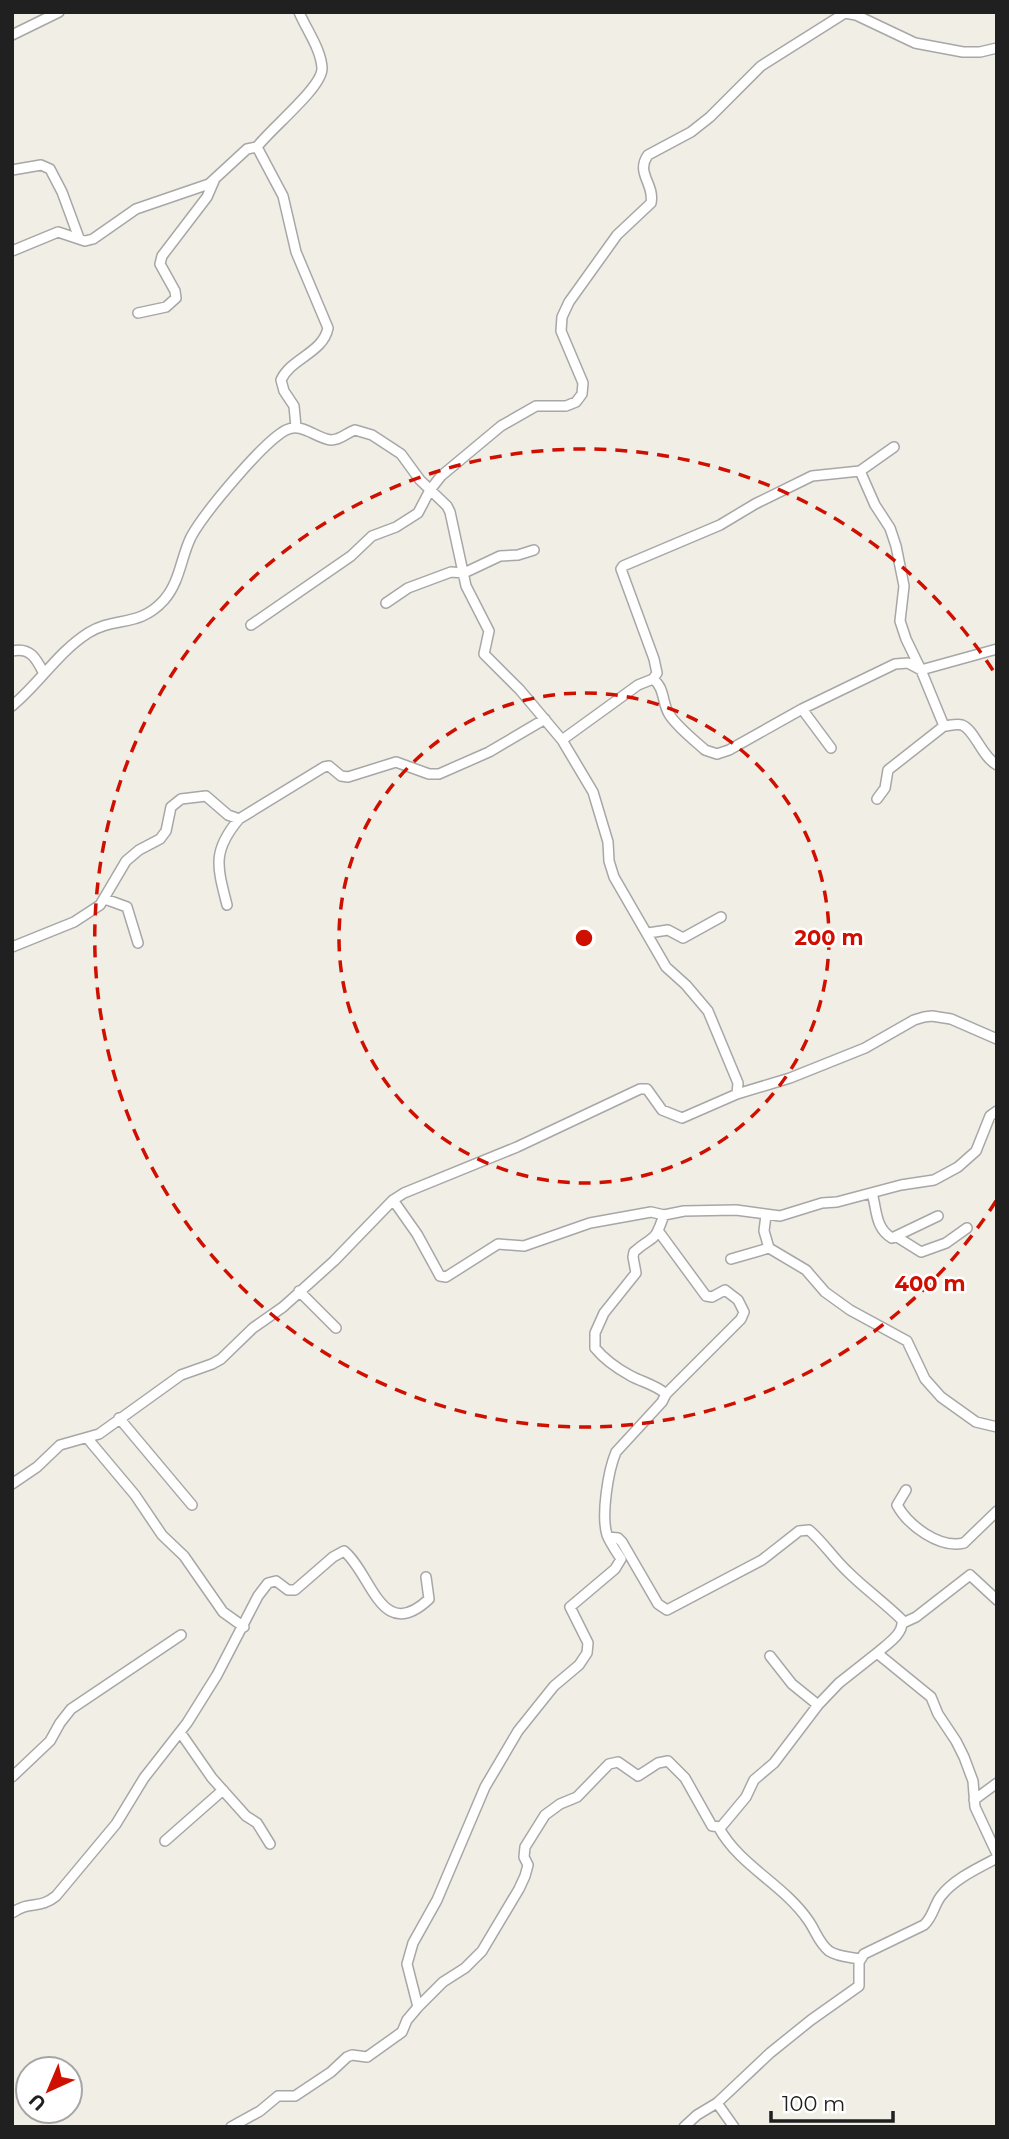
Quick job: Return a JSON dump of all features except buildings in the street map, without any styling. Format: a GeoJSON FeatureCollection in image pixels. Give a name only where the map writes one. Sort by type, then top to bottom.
{"type":"FeatureCollection","features":[{"type":"Feature","properties":{"kind":"street"},"geometry":{"type":"LineString","coordinates":[[12,35],[60,12]]}},
{"type":"Feature","properties":{"kind":"street"},"geometry":{"type":"LineString","coordinates":[[12,251],[58,232],[85,241],[93,239],[136,209],[203,187],[215,180],[247,149],[257,147],[312,89],[321,74],[320,59],[299,12]]}},
{"type":"Feature","properties":{"kind":"street"},"geometry":{"type":"LineString","coordinates":[[251,625],[351,556],[372,536],[396,527],[418,513],[441,476],[479,443],[523,412],[542,404],[566,405],[580,398],[583,383],[561,331],[562,317],[569,302],[617,235],[650,203],[652,190],[642,173],[644,161],[648,155],[691,132],[710,117],[761,66],[845,13],[856,15],[915,43],[962,52],[997,48]]}},
{"type":"Feature","properties":{"kind":"street"},"geometry":{"type":"LineString","coordinates":[[257,147],[283,196],[298,259],[328,328],[323,340],[289,367],[281,380],[284,391],[294,406],[296,427]]}},
{"type":"Feature","properties":{"kind":"street"},"geometry":{"type":"LineString","coordinates":[[12,170],[41,166],[50,169],[62,192],[79,238]]}},
{"type":"Feature","properties":{"kind":"street"},"geometry":{"type":"LineString","coordinates":[[138,313],[166,307],[176,298],[160,264],[162,256],[207,197],[215,180]]}},
{"type":"Feature","properties":{"kind":"street"},"geometry":{"type":"LineString","coordinates":[[12,706],[62,653],[96,628],[136,620],[157,607],[171,591],[199,524],[249,464],[283,432],[296,427],[332,440],[342,438],[355,430],[366,431],[401,454],[430,490],[447,506],[471,599],[489,631],[484,654],[520,690],[562,740],[597,803],[614,877],[666,967],[708,1011],[738,1083],[737,1094]]}},
{"type":"Feature","properties":{"kind":"street"},"geometry":{"type":"LineString","coordinates":[[562,740],[638,685],[653,679],[657,673],[633,599],[622,576],[623,566],[720,525],[812,476],[860,471],[894,447]]}},
{"type":"Feature","properties":{"kind":"street"},"geometry":{"type":"LineString","coordinates":[[860,471],[890,528],[896,546],[904,586],[900,621],[944,726]]}},
{"type":"Feature","properties":{"kind":"street"},"geometry":{"type":"LineString","coordinates":[[386,603],[408,588],[451,572],[464,573],[500,556],[518,555],[534,550]]}},
{"type":"Feature","properties":{"kind":"street"},"geometry":{"type":"LineString","coordinates":[[12,651],[21,649],[32,653],[43,672]]}},
{"type":"Feature","properties":{"kind":"street"},"geometry":{"type":"LineString","coordinates":[[653,679],[661,688],[668,714],[705,750],[717,754],[895,664],[908,663],[921,670],[997,649]]}},
{"type":"Feature","properties":{"kind":"street"},"geometry":{"type":"LineString","coordinates":[[802,709],[831,748]]}},
{"type":"Feature","properties":{"kind":"street"},"geometry":{"type":"LineString","coordinates":[[228,905],[220,876],[221,843],[239,819],[324,766],[348,777],[396,762],[429,774],[439,774],[489,752],[545,719]]}},
{"type":"Feature","properties":{"kind":"street"},"geometry":{"type":"LineString","coordinates":[[877,799],[885,788],[888,770],[944,726],[964,726],[984,754],[997,765]]}},
{"type":"Feature","properties":{"kind":"street"},"geometry":{"type":"LineString","coordinates":[[12,947],[92,912],[105,899],[126,861],[139,850],[160,839],[166,831],[171,807],[176,802],[191,796],[206,796],[228,816],[239,819]]}},
{"type":"Feature","properties":{"kind":"street"},"geometry":{"type":"LineString","coordinates":[[105,899],[127,907],[138,943]]}},
{"type":"Feature","properties":{"kind":"street"},"geometry":{"type":"LineString","coordinates":[[648,933],[668,930],[683,938],[721,917]]}},
{"type":"Feature","properties":{"kind":"street"},"geometry":{"type":"LineString","coordinates":[[12,1484],[37,1467],[60,1445],[99,1434],[181,1375],[220,1359],[334,1261],[393,1200],[404,1193],[517,1147],[640,1089],[647,1089],[662,1110],[682,1118],[737,1094],[790,1078],[865,1048],[924,1017],[951,1019],[997,1039]]}},
{"type":"Feature","properties":{"kind":"street"},"geometry":{"type":"LineString","coordinates":[[393,1200],[416,1234],[435,1270],[440,1276],[446,1277],[498,1244],[524,1246],[590,1223],[651,1212],[664,1215],[684,1211],[736,1210],[780,1216],[808,1206],[934,1180],[958,1167],[978,1148],[990,1116],[997,1111]]}},
{"type":"Feature","properties":{"kind":"street"},"geometry":{"type":"LineString","coordinates":[[872,1193],[876,1218],[882,1230],[888,1236],[897,1237],[921,1252],[946,1243],[967,1228]]}},
{"type":"Feature","properties":{"kind":"street"},"geometry":{"type":"LineString","coordinates":[[664,1215],[654,1240],[634,1252],[636,1273],[604,1313],[594,1342],[599,1354],[630,1376],[659,1388],[666,1394]]}},
{"type":"Feature","properties":{"kind":"street"},"geometry":{"type":"LineString","coordinates":[[766,1215],[764,1231],[769,1248],[806,1270],[825,1292],[850,1310],[907,1341],[925,1379],[941,1396],[976,1422],[997,1427]]}},
{"type":"Feature","properties":{"kind":"street"},"geometry":{"type":"LineString","coordinates":[[897,1237],[938,1216]]}},
{"type":"Feature","properties":{"kind":"street"},"geometry":{"type":"LineString","coordinates":[[418,2007],[407,1964],[413,1943],[436,1900],[485,1787],[518,1731],[554,1686],[579,1665],[587,1653],[588,1643],[569,1607],[615,1569],[621,1559],[608,1536],[606,1490],[616,1452],[662,1402],[666,1394],[741,1319],[744,1312],[738,1300],[725,1290],[712,1297],[706,1296],[659,1232]]}},
{"type":"Feature","properties":{"kind":"street"},"geometry":{"type":"LineString","coordinates":[[731,1259],[769,1248]]}},
{"type":"Feature","properties":{"kind":"street"},"geometry":{"type":"LineString","coordinates":[[299,1291],[336,1328]]}},
{"type":"Feature","properties":{"kind":"street"},"geometry":{"type":"LineString","coordinates":[[119,1418],[192,1505]]}},
{"type":"Feature","properties":{"kind":"street"},"geometry":{"type":"LineString","coordinates":[[88,1439],[135,1495],[162,1535],[184,1556],[223,1612],[244,1627]]}},
{"type":"Feature","properties":{"kind":"street"},"geometry":{"type":"LineString","coordinates":[[906,1490],[897,1505],[929,1536],[943,1542],[957,1545],[964,1543],[997,1511]]}},
{"type":"Feature","properties":{"kind":"street"},"geometry":{"type":"LineString","coordinates":[[608,1536],[618,1538],[622,1542],[657,1604],[667,1610],[762,1560],[799,1531],[809,1530],[826,1545],[846,1571],[890,1607],[904,1623]]}},
{"type":"Feature","properties":{"kind":"street"},"geometry":{"type":"LineString","coordinates":[[12,1913],[28,1905],[47,1904],[116,1824],[144,1778],[180,1732],[207,1691],[268,1583],[276,1581],[288,1590],[295,1590],[342,1551],[349,1554],[380,1603],[393,1613],[404,1614],[429,1600],[426,1577]]}},
{"type":"Feature","properties":{"kind":"street"},"geometry":{"type":"LineString","coordinates":[[719,1828],[746,1797],[754,1780],[774,1763],[818,1705],[839,1683],[898,1634],[904,1623],[916,1617],[970,1575],[997,1600]]}},
{"type":"Feature","properties":{"kind":"street"},"geometry":{"type":"LineString","coordinates":[[12,1777],[50,1741],[60,1723],[87,1696],[124,1672],[137,1667],[181,1635]]}},
{"type":"Feature","properties":{"kind":"street"},"geometry":{"type":"LineString","coordinates":[[231,2127],[260,2111],[278,2096],[299,2094],[331,2072],[347,2057],[367,2057],[402,2032],[407,2020],[418,2007],[443,1982],[465,1968],[489,1941],[519,1889],[528,1868],[523,1852],[545,1815],[560,1804],[577,1797],[611,1762],[618,1762],[640,1776],[658,1763],[668,1761],[685,1777],[712,1826],[719,1828],[749,1863],[788,1895],[809,1921],[821,1943],[837,1955],[860,1959],[872,1950],[924,1925],[938,1900],[950,1886],[997,1856],[974,1800],[974,1781],[964,1757],[930,1697],[877,1653]]}},
{"type":"Feature","properties":{"kind":"street"},"geometry":{"type":"LineString","coordinates":[[770,1656],[792,1684],[818,1705]]}},
{"type":"Feature","properties":{"kind":"street"},"geometry":{"type":"LineString","coordinates":[[180,1732],[223,1790],[246,1816],[257,1823],[270,1844]]}},
{"type":"Feature","properties":{"kind":"street"},"geometry":{"type":"LineString","coordinates":[[974,1800],[997,1783]]}},
{"type":"Feature","properties":{"kind":"street"},"geometry":{"type":"LineString","coordinates":[[165,1842],[223,1790]]}},
{"type":"Feature","properties":{"kind":"street"},"geometry":{"type":"LineString","coordinates":[[684,2127],[717,2103],[770,2053],[859,1986],[860,1959]]}},
{"type":"Feature","properties":{"kind":"street"},"geometry":{"type":"LineString","coordinates":[[717,2103],[734,2127]]}}]}
